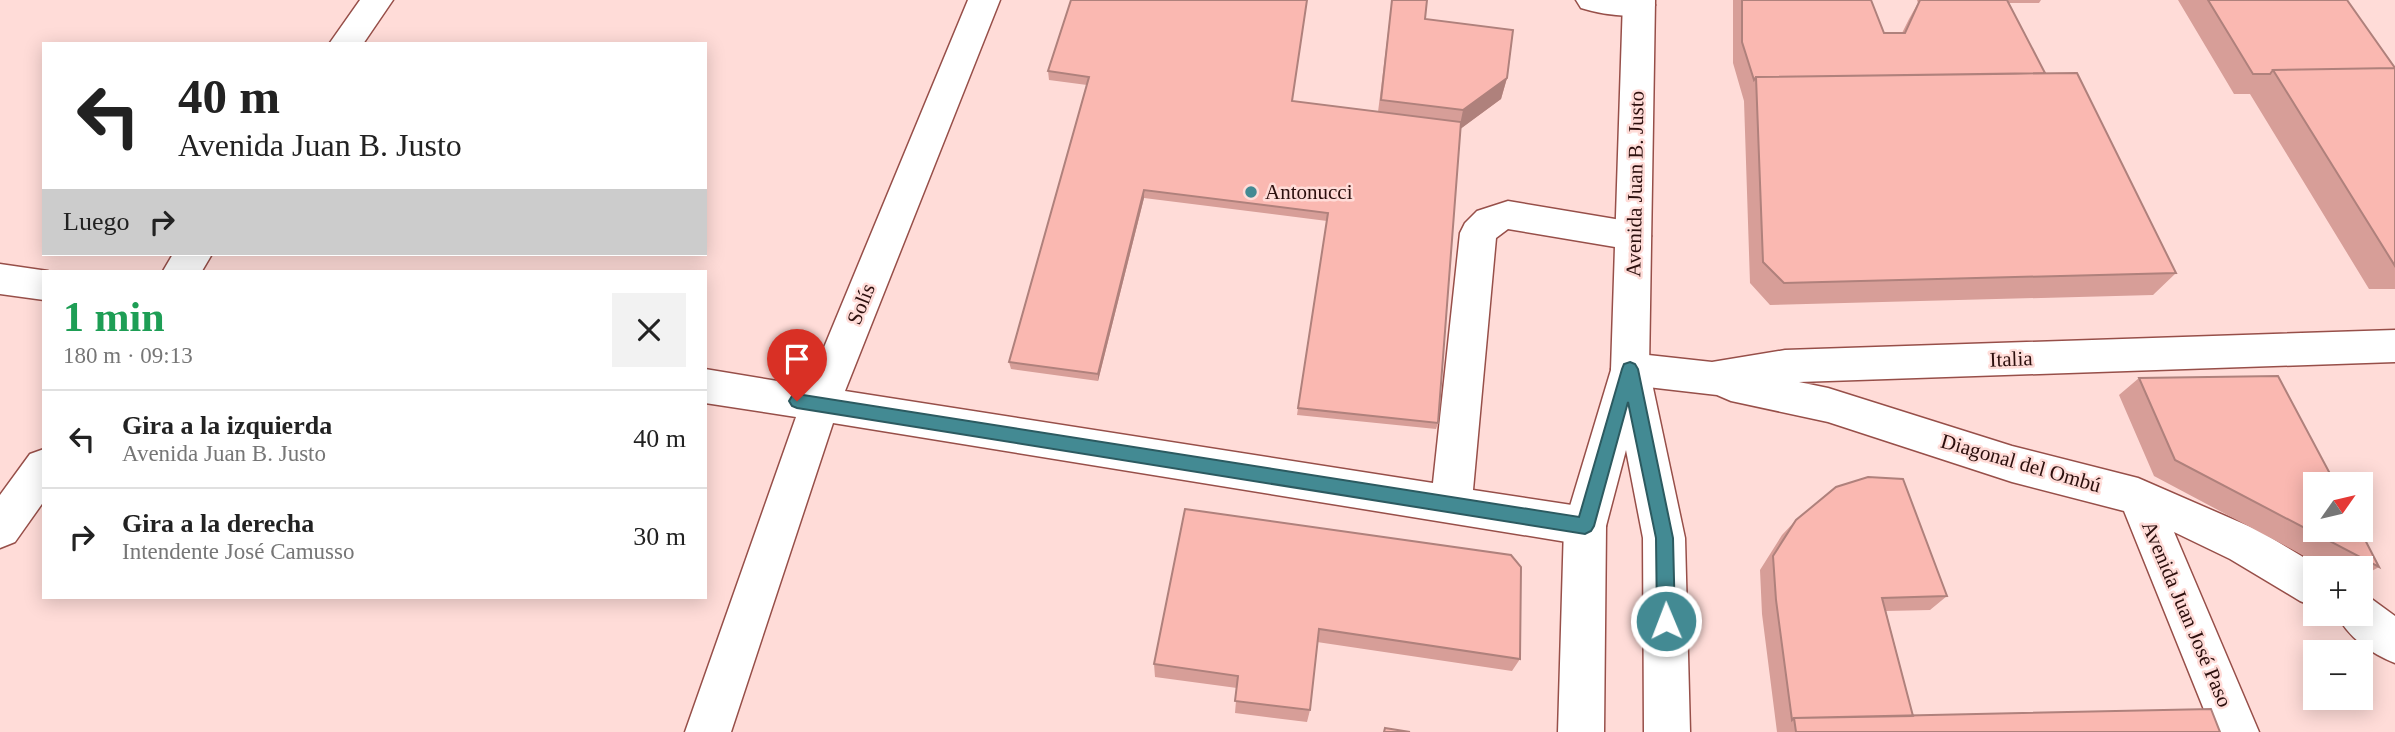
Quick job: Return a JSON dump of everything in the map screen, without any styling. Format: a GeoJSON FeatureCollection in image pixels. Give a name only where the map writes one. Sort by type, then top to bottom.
{"type":"FeatureCollection","features":[{"type":"Feature","properties":{"kind":"street"},"geometry":{"type":"LineString","coordinates":[[346,42],[377,0]]}},
{"type":"Feature","properties":{"kind":"street","name":"Solís"},"geometry":{"type":"LineString","coordinates":[[708,732],[820,404],[984,0]]}},
{"type":"Feature","properties":{"kind":"street"},"geometry":{"type":"LineString","coordinates":[[1592,0],[1639,3]]}},
{"type":"Feature","properties":{"kind":"street","name":"Avenida Juan B. Justo"},"geometry":{"type":"LineString","coordinates":[[1639,3],[1630,369],[1664,538],[1667,732]]}},
{"type":"Feature","properties":{"kind":"street"},"geometry":{"type":"LineString","coordinates":[[1451,504],[1478,233],[1490,221],[1508,215],[1633,236]]}},
{"type":"Feature","properties":{"kind":"street"},"geometry":{"type":"LineString","coordinates":[[182,270],[192,256]]}},
{"type":"Feature","properties":{"kind":"street"},"geometry":{"type":"LineString","coordinates":[[0,279],[42,285]]}},
{"type":"Feature","properties":{"kind":"street","name":"Italia"},"geometry":{"type":"LineString","coordinates":[[1630,369],[1712,379],[1785,366],[2395,346]]}},
{"type":"Feature","properties":{"kind":"street","name":"Avenida Juan B. Justo"},"geometry":{"type":"LineString","coordinates":[[1581,732],[1585,526],[1630,369]]}},
{"type":"Feature","properties":{"kind":"street","name":"Diagonal del Ombú"},"geometry":{"type":"LineString","coordinates":[[1712,379],[1828,405],[2012,464],[2138,496],[2245,545],[2303,580]]}},
{"type":"Feature","properties":{"kind":"street"},"geometry":{"type":"LineString","coordinates":[[707,386],[1585,526]]}},
{"type":"Feature","properties":{"kind":"street"},"geometry":{"type":"LineString","coordinates":[[0,529],[42,470]]}},
{"type":"Feature","properties":{"kind":"street","name":"Avenida Juan José Paso"},"geometry":{"type":"LineString","coordinates":[[2138,496],[2236,732]]}},
{"type":"Feature","properties":{"kind":"street"},"geometry":{"type":"LineString","coordinates":[[2373,625],[2395,642]]}},
{"type":"Feature","properties":{"kind":"building"},"geometry":{"type":"Polygon","coordinates":[[[1071,0],[1307,0],[1292,101],[1461,122],[1438,423],[1298,408],[1328,213],[1144,190],[1098,374],[1009,362],[1089,77],[1048,71],[1071,0]]]}},
{"type":"Feature","properties":{"kind":"building"},"geometry":{"type":"Polygon","coordinates":[[[1392,0],[1427,0],[1425,19],[1513,30],[1507,78],[1463,110],[1381,100],[1392,0]]]}},
{"type":"Feature","properties":{"kind":"building"},"geometry":{"type":"Polygon","coordinates":[[[1742,0],[1871,0],[1884,33],[1905,33],[1920,0],[2007,0],[2045,73],[1756,77],[1754,80],[1742,42],[1742,0]]]}},
{"type":"Feature","properties":{"kind":"building"},"geometry":{"type":"Polygon","coordinates":[[[2208,0],[2347,0],[2395,68],[2273,70],[2270,74],[2253,74],[2208,0]]]}},
{"type":"Feature","properties":{"kind":"building"},"geometry":{"type":"Polygon","coordinates":[[[2395,68],[2395,266],[2273,70],[2395,68]]]}},
{"type":"Feature","properties":{"kind":"building"},"geometry":{"type":"Polygon","coordinates":[[[2077,73],[2176,273],[1784,283],[1763,262],[1756,77],[2077,73]]]}},
{"type":"Feature","properties":{"kind":"building"},"geometry":{"type":"Polygon","coordinates":[[[2278,376],[2329,472],[2303,472],[2303,527],[2175,460],[2139,378],[2278,376]]]}},
{"type":"Feature","properties":{"kind":"building"},"geometry":{"type":"Polygon","coordinates":[[[1868,477],[1903,479],[1947,596],[1882,598],[1913,716],[1792,720],[1773,556],[1796,520],[1836,487],[1868,477]]]}},
{"type":"Feature","properties":{"kind":"building"},"geometry":{"type":"Polygon","coordinates":[[[1185,509],[1511,555],[1521,567],[1520,659],[1319,629],[1310,710],[1235,701],[1238,676],[1154,664],[1185,509]]]}},
{"type":"Feature","properties":{"kind":"building"},"geometry":{"type":"Polygon","coordinates":[[[2331,542],[2366,542],[2379,567],[2373,564],[2373,556],[2358,556],[2331,542]]]}},
{"type":"Feature","properties":{"kind":"building"},"geometry":{"type":"Polygon","coordinates":[[[2211,709],[2220,732],[1796,732],[1794,718],[2211,709]]]}},
{"type":"Feature","properties":{"kind":"building"},"geometry":{"type":"Polygon","coordinates":[[[1385,728],[1410,732],[1384,732],[1385,728]]]}},
{"type":"Feature","properties":{"kind":"place","name":"Antonucci"},"geometry":{"type":"Point","coordinates":[1251,192]}},
{"type":"Feature","properties":{"kind":"route"},"geometry":{"type":"LineString","coordinates":[[797,401],[1585,526],[1630,369],[1664,538],[1666,621]]}}]}
